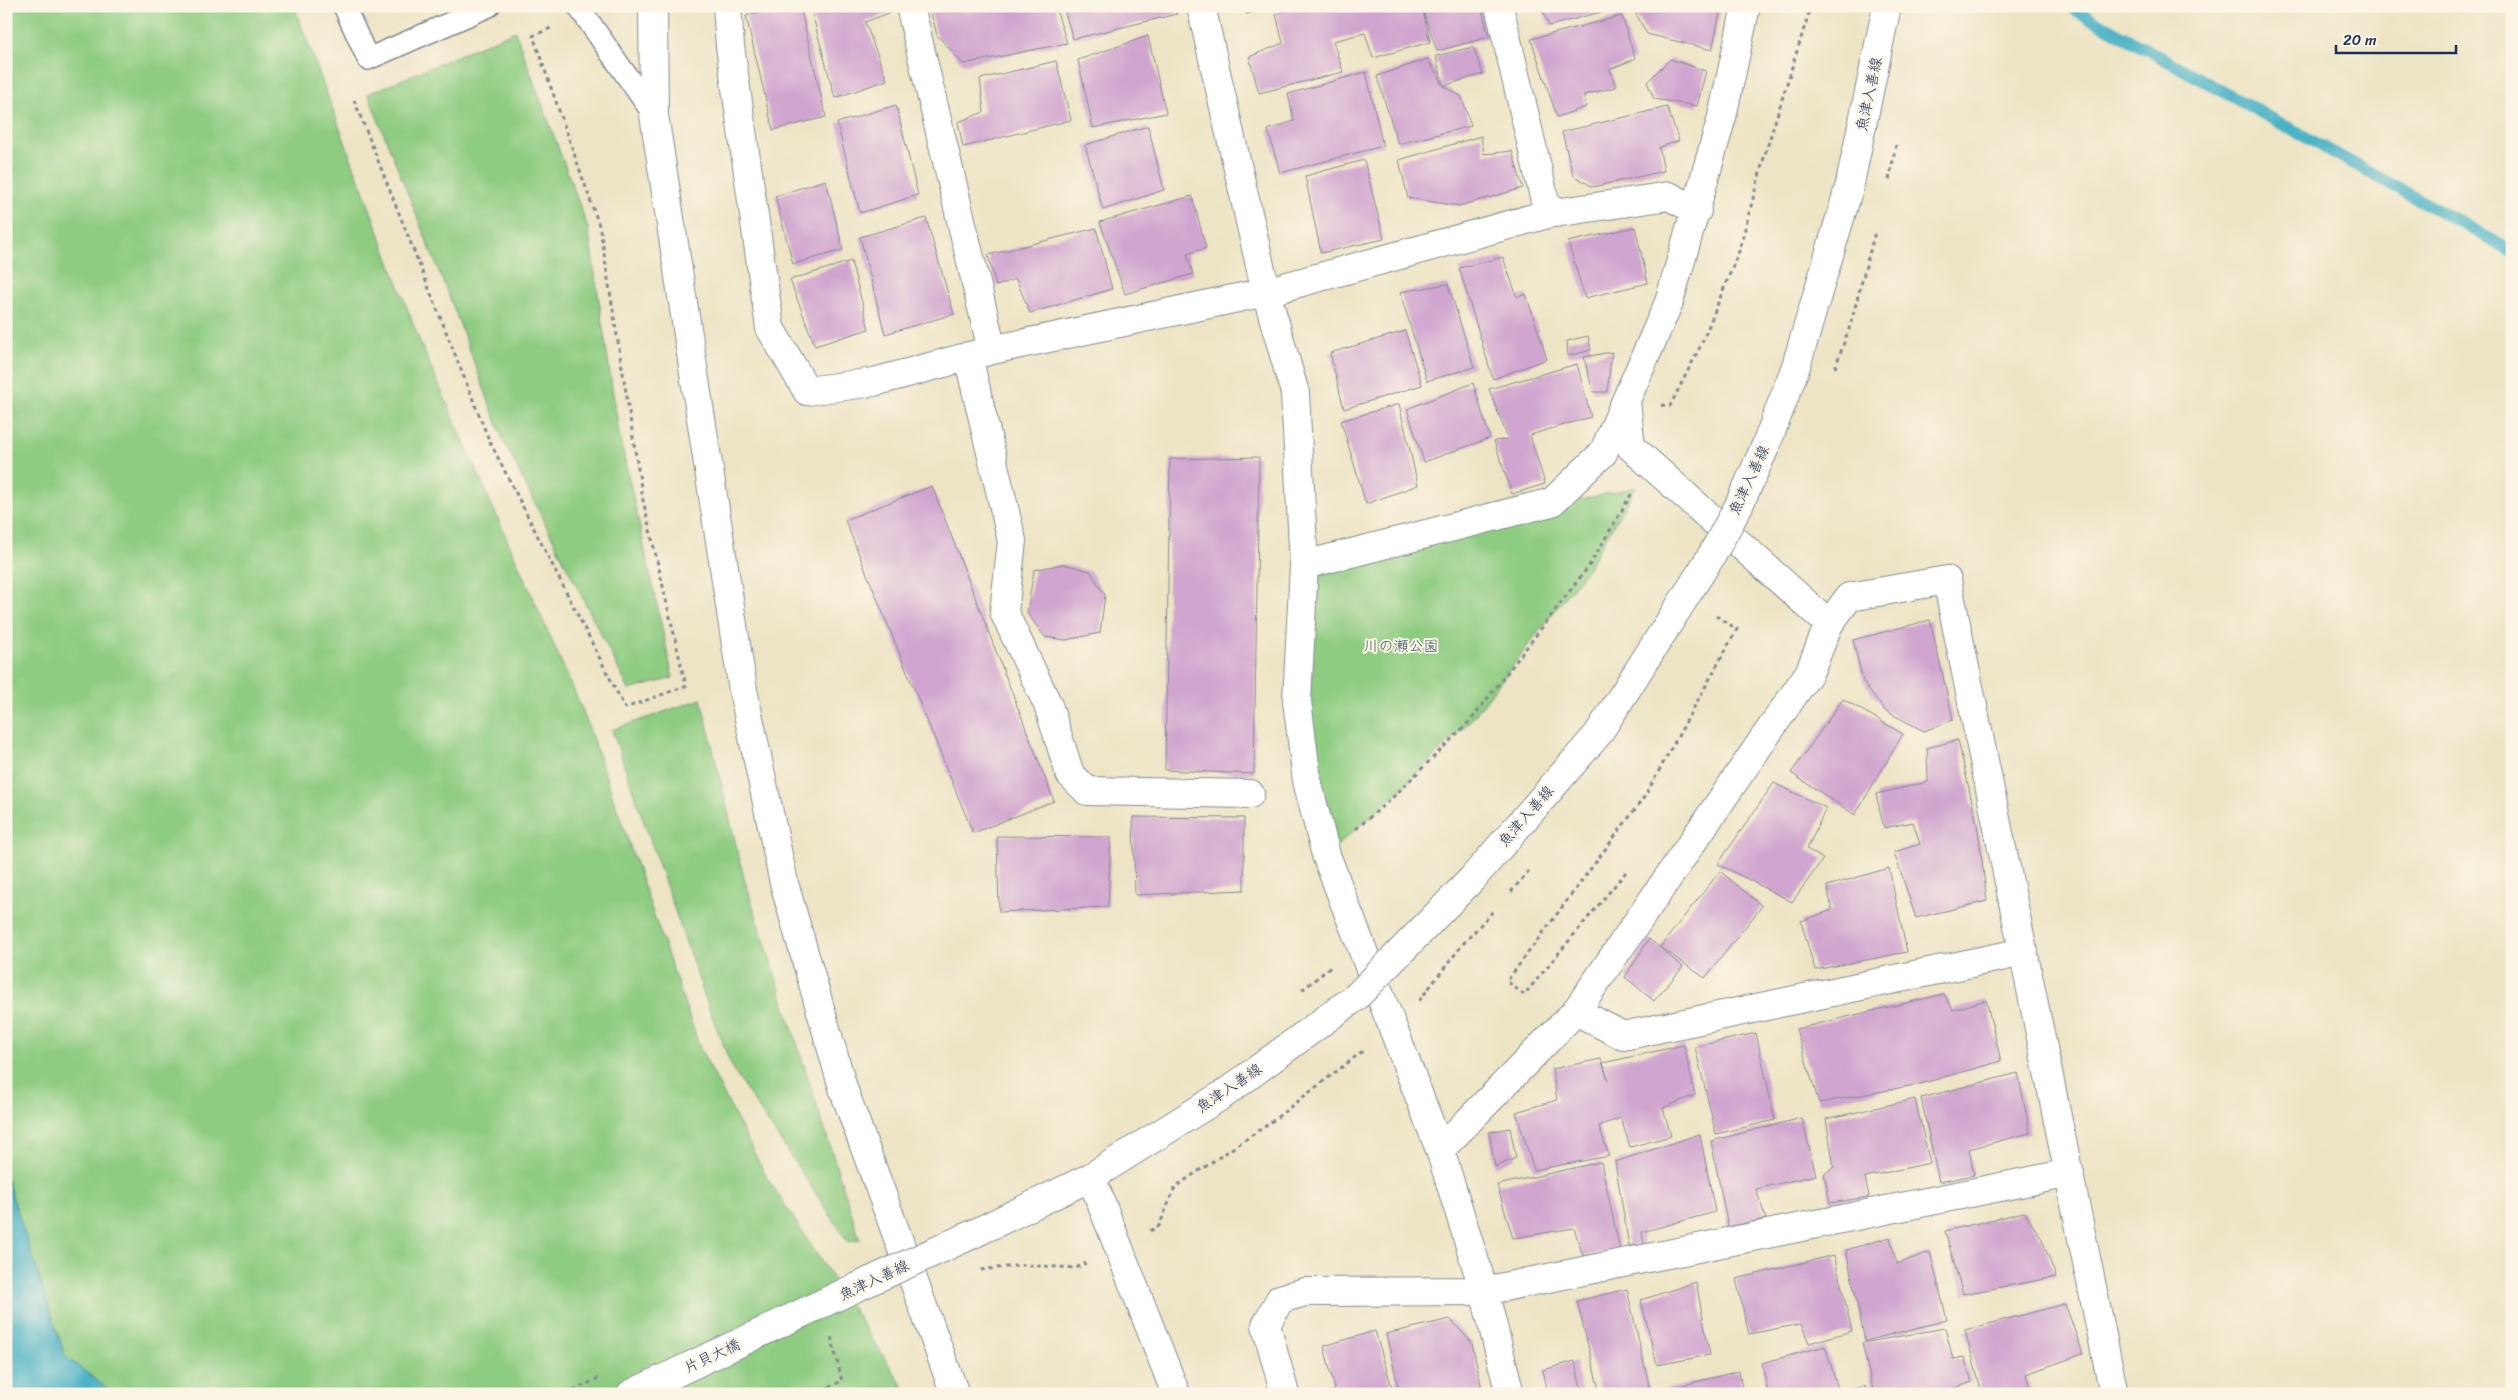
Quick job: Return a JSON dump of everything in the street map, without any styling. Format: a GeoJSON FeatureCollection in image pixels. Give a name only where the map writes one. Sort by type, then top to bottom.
{"type":"FeatureCollection","features":[{"type":"Feature","properties":{"kind":"street"},"geometry":{"type":"LineString","coordinates":[[653,6],[654,115],[743,690],[784,883],[843,1088],[955,1394]]}},
{"type":"Feature","properties":{"kind":"street"},"geometry":{"type":"LineString","coordinates":[[727,6],[730,46],[770,328],[807,391],[874,382],[980,353],[1266,292],[1548,214],[1669,196],[1697,211]]}},
{"type":"Feature","properties":{"kind":"street"},"geometry":{"type":"LineString","coordinates":[[910,6],[980,353],[1012,542],[1004,612],[1048,706],[1070,774],[1087,791],[1250,794]]}},
{"type":"Feature","properties":{"kind":"street"},"geometry":{"type":"LineString","coordinates":[[1202,6],[1266,292],[1295,393],[1304,565],[1296,701],[1307,781],[1326,855],[1440,1150],[1484,1291],[1510,1394]]}},
{"type":"Feature","properties":{"kind":"street"},"geometry":{"type":"LineString","coordinates":[[1499,6],[1548,214]]}},
{"type":"Feature","properties":{"kind":"street"},"geometry":{"type":"LineString","coordinates":[[1304,565],[1552,502],[1603,453],[1669,302],[1697,211],[1722,117],[1746,6]]}},
{"type":"Feature","properties":{"kind":"street","name":"魚津入善線"},"geometry":{"type":"LineString","coordinates":[[792,1318],[1091,1177],[1224,1094],[1356,997],[1472,878],[1598,734],[1712,555],[1739,505],[1766,445],[1796,366],[1850,188],[1888,6]]}},
{"type":"Feature","properties":{"kind":"street"},"geometry":{"type":"LineString","coordinates":[[1626,400],[1631,448],[1829,624]]}},
{"type":"Feature","properties":{"kind":"street"},"geometry":{"type":"LineString","coordinates":[[1440,1150],[1576,1011],[1810,673],[1829,624],[1849,596],[1947,580],[2114,1394]]}},
{"type":"Feature","properties":{"kind":"street"},"geometry":{"type":"LineString","coordinates":[[1576,1011],[1623,1036],[2024,952]]}},
{"type":"Feature","properties":{"kind":"street"},"geometry":{"type":"LineString","coordinates":[[1285,1394],[1266,1325],[1280,1299],[1305,1292],[1484,1291],[2070,1173]]}},
{"type":"Feature","properties":{"kind":"street"},"geometry":{"type":"LineString","coordinates":[[1091,1177],[1176,1394]]}},
{"type":"Feature","properties":{"kind":"street","name":"片貝大橋"},"geometry":{"type":"LineString","coordinates":[[631,1394],[792,1318]]}},
{"type":"Feature","properties":{"kind":"lane"},"geometry":{"type":"LineString","coordinates":[[344,6],[368,59],[489,6]]}},
{"type":"Feature","properties":{"kind":"lane"},"geometry":{"type":"LineString","coordinates":[[581,10],[654,115]]}},
{"type":"Feature","properties":{"kind":"path"},"geometry":{"type":"LineString","coordinates":[[1626,400],[1670,406],[1701,345],[1739,251],[1765,154],[1811,6]]}},
{"type":"Feature","properties":{"kind":"path"},"geometry":{"type":"LineString","coordinates":[[354,100],[489,440],[625,708],[686,686],[643,500],[600,228],[533,36],[581,10]]}},
{"type":"Feature","properties":{"kind":"path"},"geometry":{"type":"LineString","coordinates":[[1326,855],[1390,799],[1471,720],[1589,566],[1638,483],[1631,448]]}},
{"type":"Feature","properties":{"kind":"path"},"geometry":{"type":"LineString","coordinates":[[1630,868],[1524,995],[1507,981],[1645,796],[1737,629],[1715,615]]}},
{"type":"Feature","properties":{"kind":"path"},"geometry":{"type":"LineString","coordinates":[[1297,994],[1334,965]]}},
{"type":"Feature","properties":{"kind":"path"},"geometry":{"type":"LineString","coordinates":[[814,1394],[842,1381],[831,1334],[838,1331]]}},
{"type":"Feature","properties":{"kind":"green space"},"geometry":{"type":"Polygon","coordinates":[[[6,6],[294,6],[421,345],[583,711],[700,1048],[766,1176],[908,1394],[114,1394],[65,1356],[6,1177],[6,6]]]}},
{"type":"Feature","properties":{"kind":"green space"},"geometry":{"type":"Polygon","coordinates":[[[515,31],[588,228],[619,433],[673,678],[629,690],[504,442],[456,314],[368,94],[515,31]]]}},
{"type":"Feature","properties":{"kind":"green space","name":"川の瀬公園"},"geometry":{"type":"Polygon","coordinates":[[[1636,487],[1589,566],[1471,720],[1391,799],[1326,855],[1307,781],[1304,565],[1636,487]]]}},
{"type":"Feature","properties":{"kind":"green space"},"geometry":{"type":"Polygon","coordinates":[[[701,699],[744,878],[860,1240],[848,1242],[733,1070],[708,1006],[612,730],[701,699]]]}},
{"type":"Feature","properties":{"kind":"water"},"geometry":{"type":"Polygon","coordinates":[[[6,1177],[65,1356],[114,1394],[6,1394],[6,1177]]]}},
{"type":"Feature","properties":{"kind":"building"},"geometry":{"type":"Polygon","coordinates":[[[775,6],[800,6],[826,117],[773,130],[746,16],[775,6]]]}},
{"type":"Feature","properties":{"kind":"building"},"geometry":{"type":"Polygon","coordinates":[[[810,6],[887,6],[889,13],[865,22],[887,80],[835,98],[810,6]]]}},
{"type":"Feature","properties":{"kind":"building"},"geometry":{"type":"Polygon","coordinates":[[[941,6],[1055,6],[1067,43],[963,64],[937,35],[930,9],[941,6]]]}},
{"type":"Feature","properties":{"kind":"building"},"geometry":{"type":"Polygon","coordinates":[[[1063,6],[1174,6],[1177,14],[1073,39],[1063,6]]]}},
{"type":"Feature","properties":{"kind":"building"},"geometry":{"type":"Polygon","coordinates":[[[1245,6],[1272,6],[1272,7],[1247,14],[1245,6]]]}},
{"type":"Feature","properties":{"kind":"building"},"geometry":{"type":"Polygon","coordinates":[[[1302,6],[1481,6],[1489,37],[1437,51],[1423,11],[1430,42],[1373,58],[1365,33],[1333,41],[1343,72],[1259,93],[1249,57],[1283,43],[1276,14],[1302,6]]]}},
{"type":"Feature","properties":{"kind":"building"},"geometry":{"type":"Polygon","coordinates":[[[1541,6],[1618,6],[1619,7],[1549,26],[1541,6]]]}},
{"type":"Feature","properties":{"kind":"building"},"geometry":{"type":"Polygon","coordinates":[[[1632,6],[1721,8],[1712,50],[1647,34],[1632,6]]]}},
{"type":"Feature","properties":{"kind":"building"},"geometry":{"type":"Polygon","coordinates":[[[1622,16],[1635,59],[1610,69],[1616,87],[1584,95],[1586,107],[1557,117],[1531,39],[1622,16]]]}},
{"type":"Feature","properties":{"kind":"building"},"geometry":{"type":"Polygon","coordinates":[[[1148,36],[1166,113],[1093,128],[1078,60],[1148,36]]]}},
{"type":"Feature","properties":{"kind":"building"},"geometry":{"type":"Polygon","coordinates":[[[1473,47],[1483,74],[1443,86],[1436,56],[1473,47]]]}},
{"type":"Feature","properties":{"kind":"building"},"geometry":{"type":"Polygon","coordinates":[[[1428,59],[1443,86],[1461,96],[1471,126],[1398,144],[1377,76],[1428,59]]]}},
{"type":"Feature","properties":{"kind":"building"},"geometry":{"type":"Polygon","coordinates":[[[1670,59],[1706,71],[1697,106],[1654,99],[1647,82],[1670,59]]]}},
{"type":"Feature","properties":{"kind":"building"},"geometry":{"type":"Polygon","coordinates":[[[1056,61],[1071,120],[963,147],[958,122],[984,112],[980,79],[1056,61]]]}},
{"type":"Feature","properties":{"kind":"building"},"geometry":{"type":"Polygon","coordinates":[[[1366,72],[1383,146],[1280,173],[1268,130],[1294,121],[1288,94],[1366,72]]]}},
{"type":"Feature","properties":{"kind":"building"},"geometry":{"type":"Polygon","coordinates":[[[896,105],[918,195],[860,213],[837,123],[896,105]]]}},
{"type":"Feature","properties":{"kind":"building"},"geometry":{"type":"Polygon","coordinates":[[[1667,107],[1679,141],[1659,147],[1664,171],[1593,187],[1573,175],[1562,132],[1667,107]]]}},
{"type":"Feature","properties":{"kind":"building"},"geometry":{"type":"Polygon","coordinates":[[[1148,126],[1164,190],[1103,210],[1085,145],[1148,126]]]}},
{"type":"Feature","properties":{"kind":"building"},"geometry":{"type":"Polygon","coordinates":[[[1481,136],[1484,154],[1512,151],[1523,188],[1459,206],[1408,198],[1399,160],[1481,136]]]}},
{"type":"Feature","properties":{"kind":"building"},"geometry":{"type":"Polygon","coordinates":[[[1364,160],[1384,239],[1321,253],[1305,176],[1364,160]]]}},
{"type":"Feature","properties":{"kind":"building"},"geometry":{"type":"Polygon","coordinates":[[[826,180],[843,250],[793,264],[775,196],[826,180]]]}},
{"type":"Feature","properties":{"kind":"building"},"geometry":{"type":"Polygon","coordinates":[[[1192,196],[1206,248],[1187,254],[1193,274],[1125,294],[1100,222],[1192,196]]]}},
{"type":"Feature","properties":{"kind":"building"},"geometry":{"type":"Polygon","coordinates":[[[926,218],[954,314],[885,334],[860,237],[926,218]]]}},
{"type":"Feature","properties":{"kind":"building"},"geometry":{"type":"Polygon","coordinates":[[[1635,227],[1648,283],[1585,298],[1568,242],[1635,227]]]}},
{"type":"Feature","properties":{"kind":"building"},"geometry":{"type":"Polygon","coordinates":[[[1096,228],[1112,289],[1030,313],[1016,279],[996,286],[988,255],[1096,228]]]}},
{"type":"Feature","properties":{"kind":"building"},"geometry":{"type":"Polygon","coordinates":[[[1503,257],[1517,297],[1526,294],[1547,359],[1493,379],[1459,268],[1503,257]]]}},
{"type":"Feature","properties":{"kind":"building"},"geometry":{"type":"Polygon","coordinates":[[[851,261],[869,329],[815,346],[790,280],[851,261]]]}},
{"type":"Feature","properties":{"kind":"building"},"geometry":{"type":"Polygon","coordinates":[[[1448,284],[1474,367],[1427,381],[1400,292],[1448,284]]]}},
{"type":"Feature","properties":{"kind":"building"},"geometry":{"type":"Polygon","coordinates":[[[1405,331],[1422,385],[1344,409],[1330,353],[1405,331]]]}},
{"type":"Feature","properties":{"kind":"building"},"geometry":{"type":"Polygon","coordinates":[[[1588,336],[1591,350],[1568,356],[1567,341],[1588,336]]]}},
{"type":"Feature","properties":{"kind":"building"},"geometry":{"type":"Polygon","coordinates":[[[1612,352],[1607,392],[1593,392],[1584,357],[1612,352]]]}},
{"type":"Feature","properties":{"kind":"building"},"geometry":{"type":"Polygon","coordinates":[[[1577,364],[1591,417],[1530,435],[1545,484],[1512,494],[1494,441],[1508,439],[1489,389],[1577,364]]]}},
{"type":"Feature","properties":{"kind":"building"},"geometry":{"type":"Polygon","coordinates":[[[1473,383],[1490,438],[1424,462],[1407,409],[1473,383]]]}},
{"type":"Feature","properties":{"kind":"building"},"geometry":{"type":"Polygon","coordinates":[[[1399,404],[1418,485],[1366,504],[1341,421],[1399,404]]]}},
{"type":"Feature","properties":{"kind":"building"},"geometry":{"type":"Polygon","coordinates":[[[1259,457],[1254,774],[1165,770],[1170,459],[1259,457]]]}},
{"type":"Feature","properties":{"kind":"building"},"geometry":{"type":"Polygon","coordinates":[[[932,486],[1054,801],[973,833],[845,520],[932,486]]]}},
{"type":"Feature","properties":{"kind":"building"},"geometry":{"type":"Polygon","coordinates":[[[1063,564],[1090,571],[1105,595],[1100,633],[1066,640],[1045,637],[1027,613],[1034,570],[1063,564]]]}},
{"type":"Feature","properties":{"kind":"building"},"geometry":{"type":"Polygon","coordinates":[[[1930,620],[1953,720],[1924,731],[1884,710],[1863,681],[1853,640],[1930,620]]]}},
{"type":"Feature","properties":{"kind":"building"},"geometry":{"type":"Polygon","coordinates":[[[1843,699],[1903,734],[1855,815],[1791,773],[1843,699]]]}},
{"type":"Feature","properties":{"kind":"building"},"geometry":{"type":"Polygon","coordinates":[[[1958,740],[1978,829],[1987,901],[1916,918],[1894,852],[1920,844],[1913,822],[1884,828],[1876,794],[1928,782],[1927,748],[1958,740]]]}},
{"type":"Feature","properties":{"kind":"building"},"geometry":{"type":"Polygon","coordinates":[[[1774,783],[1826,808],[1807,849],[1823,859],[1792,902],[1718,864],[1774,783]]]}},
{"type":"Feature","properties":{"kind":"building"},"geometry":{"type":"Polygon","coordinates":[[[1133,817],[1244,818],[1244,890],[1135,895],[1133,817]]]}},
{"type":"Feature","properties":{"kind":"building"},"geometry":{"type":"Polygon","coordinates":[[[997,836],[1111,837],[1108,907],[999,912],[997,836]]]}},
{"type":"Feature","properties":{"kind":"building"},"geometry":{"type":"Polygon","coordinates":[[[1889,868],[1907,952],[1815,970],[1801,921],[1832,910],[1827,886],[1889,868]]]}},
{"type":"Feature","properties":{"kind":"building"},"geometry":{"type":"Polygon","coordinates":[[[1720,871],[1762,906],[1705,978],[1660,947],[1720,871]]]}},
{"type":"Feature","properties":{"kind":"building"},"geometry":{"type":"Polygon","coordinates":[[[1649,939],[1683,967],[1654,1001],[1625,977],[1649,939]]]}},
{"type":"Feature","properties":{"kind":"building"},"geometry":{"type":"Polygon","coordinates":[[[1944,994],[1953,1010],[1986,1000],[2001,1061],[1920,1084],[1819,1103],[1796,1029],[1944,994]]]}},
{"type":"Feature","properties":{"kind":"building"},"geometry":{"type":"Polygon","coordinates":[[[1756,1033],[1775,1120],[1716,1134],[1695,1047],[1756,1033]]]}},
{"type":"Feature","properties":{"kind":"building"},"geometry":{"type":"Polygon","coordinates":[[[1684,1045],[1695,1095],[1663,1108],[1671,1136],[1630,1147],[1621,1118],[1599,1126],[1609,1156],[1534,1170],[1516,1112],[1557,1100],[1552,1069],[1601,1059],[1608,1080],[1603,1063],[1684,1045]]]}},
{"type":"Feature","properties":{"kind":"building"},"geometry":{"type":"Polygon","coordinates":[[[2018,1073],[2030,1133],[1969,1149],[1974,1175],[1939,1182],[1921,1098],[2018,1073]]]}},
{"type":"Feature","properties":{"kind":"building"},"geometry":{"type":"Polygon","coordinates":[[[1915,1099],[1930,1163],[1865,1177],[1869,1197],[1830,1203],[1824,1174],[1834,1167],[1826,1119],[1915,1099]]]}},
{"type":"Feature","properties":{"kind":"building"},"geometry":{"type":"Polygon","coordinates":[[[1802,1118],[1816,1175],[1756,1189],[1766,1219],[1728,1227],[1711,1141],[1802,1118]]]}},
{"type":"Feature","properties":{"kind":"building"},"geometry":{"type":"Polygon","coordinates":[[[1510,1128],[1516,1158],[1495,1167],[1489,1132],[1510,1128]]]}},
{"type":"Feature","properties":{"kind":"building"},"geometry":{"type":"Polygon","coordinates":[[[1700,1134],[1715,1212],[1642,1232],[1644,1245],[1629,1246],[1615,1162],[1700,1134]]]}},
{"type":"Feature","properties":{"kind":"building"},"geometry":{"type":"Polygon","coordinates":[[[1601,1162],[1620,1250],[1583,1256],[1574,1228],[1513,1238],[1497,1185],[1601,1162]]]}},
{"type":"Feature","properties":{"kind":"building"},"geometry":{"type":"Polygon","coordinates":[[[2024,1212],[2042,1239],[2056,1277],[1963,1294],[1945,1231],[2024,1212]]]}},
{"type":"Feature","properties":{"kind":"building"},"geometry":{"type":"Polygon","coordinates":[[[1890,1237],[1897,1264],[1930,1252],[1947,1320],[1865,1341],[1846,1250],[1890,1237]]]}},
{"type":"Feature","properties":{"kind":"building"},"geometry":{"type":"Polygon","coordinates":[[[1834,1255],[1852,1331],[1809,1343],[1801,1324],[1749,1334],[1736,1279],[1834,1255]]]}},
{"type":"Feature","properties":{"kind":"building"},"geometry":{"type":"Polygon","coordinates":[[[1696,1282],[1710,1355],[1657,1365],[1641,1300],[1696,1282]]]}},
{"type":"Feature","properties":{"kind":"building"},"geometry":{"type":"Polygon","coordinates":[[[1627,1289],[1651,1394],[1600,1394],[1577,1301],[1627,1289]]]}},
{"type":"Feature","properties":{"kind":"building"},"geometry":{"type":"Polygon","coordinates":[[[2065,1304],[2083,1354],[2026,1374],[2032,1394],[1982,1394],[1965,1330],[2065,1304]]]}},
{"type":"Feature","properties":{"kind":"building"},"geometry":{"type":"Polygon","coordinates":[[[1450,1319],[1472,1343],[1483,1394],[1400,1394],[1386,1334],[1450,1319]]]}},
{"type":"Feature","properties":{"kind":"building"},"geometry":{"type":"Polygon","coordinates":[[[1945,1328],[1953,1359],[1964,1357],[1972,1382],[1939,1394],[1874,1394],[1862,1343],[1945,1328]]]}},
{"type":"Feature","properties":{"kind":"building"},"geometry":{"type":"Polygon","coordinates":[[[1375,1331],[1394,1394],[1324,1394],[1335,1390],[1324,1346],[1375,1331]]]}},
{"type":"Feature","properties":{"kind":"building"},"geometry":{"type":"Polygon","coordinates":[[[1825,1346],[1839,1392],[1865,1386],[1867,1394],[1768,1394],[1762,1363],[1825,1346]]]}},
{"type":"Feature","properties":{"kind":"building"},"geometry":{"type":"Polygon","coordinates":[[[1575,1361],[1582,1394],[1548,1394],[1543,1370],[1575,1361]]]}},
{"type":"Feature","properties":{"kind":"building"},"geometry":{"type":"Polygon","coordinates":[[[1739,1371],[1743,1394],[1661,1394],[1660,1391],[1739,1371]]]}},
{"type":"Feature","properties":{"kind":"waterway"},"geometry":{"type":"LineString","coordinates":[[2068,6],[2512,251]]}}]}
